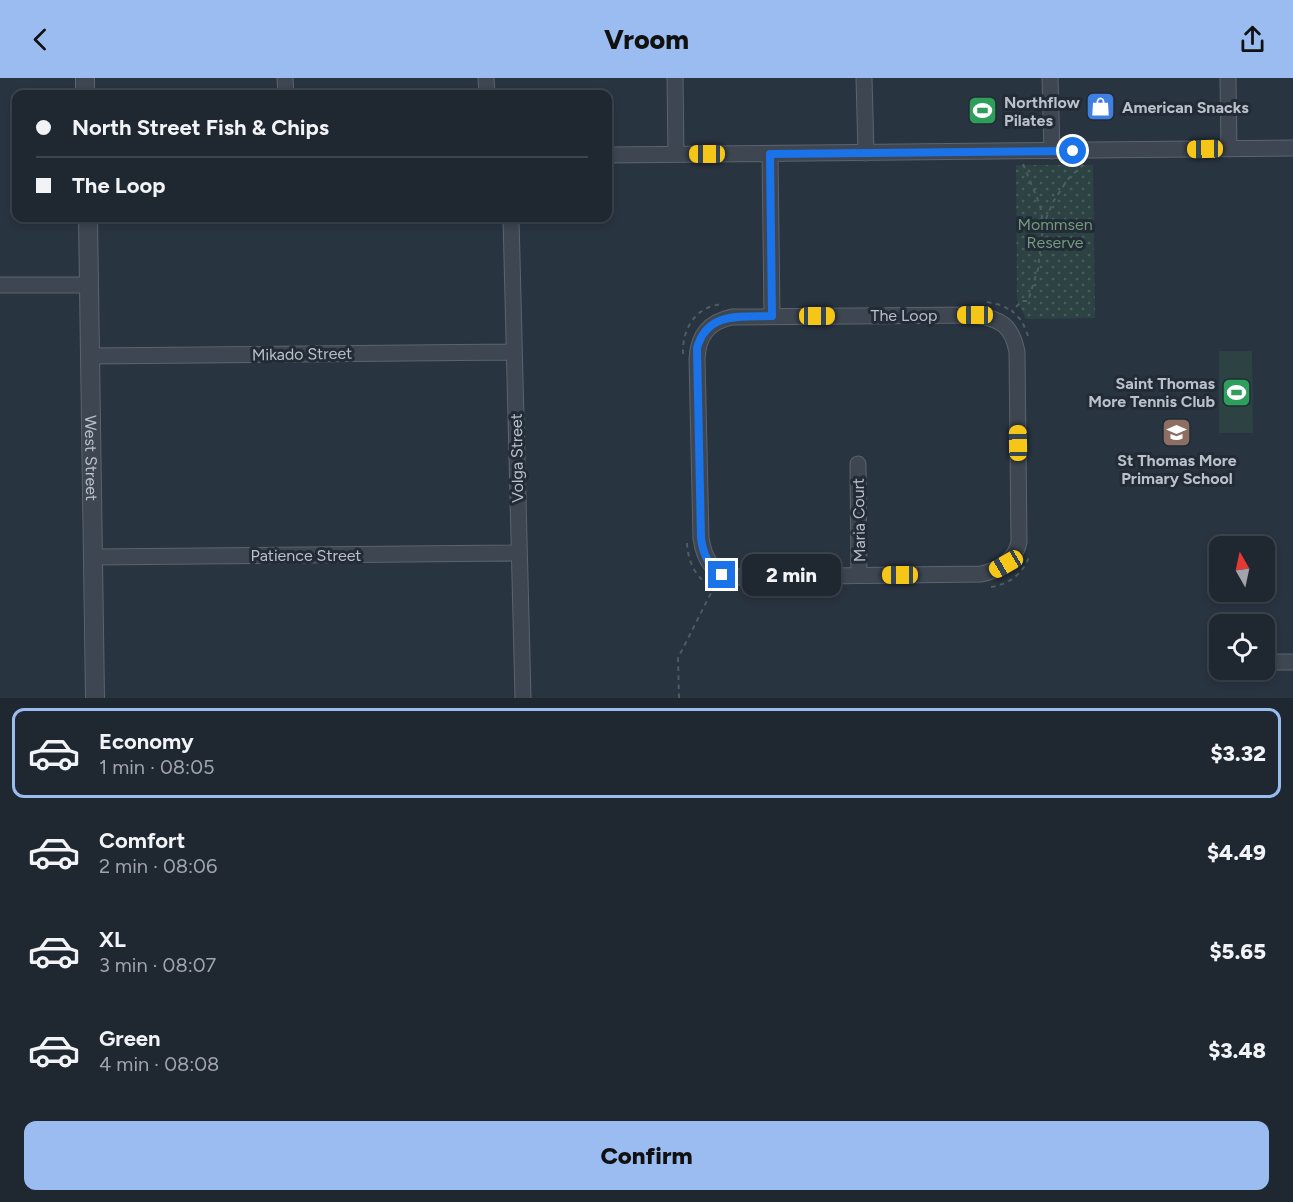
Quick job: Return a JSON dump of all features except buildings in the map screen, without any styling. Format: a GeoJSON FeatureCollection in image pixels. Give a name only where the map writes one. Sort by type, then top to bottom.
{"type":"FeatureCollection","features":[{"type":"Feature","properties":{"kind":"street"},"geometry":{"type":"LineString","coordinates":[[675,78],[676,154]]}},
{"type":"Feature","properties":{"kind":"street"},"geometry":{"type":"LineString","coordinates":[[864,78],[866,153]]}},
{"type":"Feature","properties":{"kind":"street"},"geometry":{"type":"LineString","coordinates":[[1050,78],[1052,151]]}},
{"type":"Feature","properties":{"kind":"street"},"geometry":{"type":"LineString","coordinates":[[1228,78],[1229,149]]}},
{"type":"Feature","properties":{"kind":"street"},"geometry":{"type":"LineString","coordinates":[[612,155],[1293,148]]}},
{"type":"Feature","properties":{"kind":"street"},"geometry":{"type":"LineString","coordinates":[[770,154],[772,316]]}},
{"type":"Feature","properties":{"kind":"street","name":"West Street"},"geometry":{"type":"LineString","coordinates":[[88,222],[95,698]]}},
{"type":"Feature","properties":{"kind":"street","name":"Volga Street"},"geometry":{"type":"LineString","coordinates":[[511,222],[522,698]]}},
{"type":"Feature","properties":{"kind":"street"},"geometry":{"type":"LineString","coordinates":[[0,285],[90,285]]}},
{"type":"Feature","properties":{"kind":"street","name":"The Loop"},"geometry":{"type":"LineString","coordinates":[[975,315],[1001,322],[1011,332],[1017,352],[1019,534],[1018,547],[1014,555],[1000,567],[981,574],[728,577],[716,571],[702,549],[697,359],[700,337],[720,320],[732,317],[772,316],[975,315]]}},
{"type":"Feature","properties":{"kind":"street","name":"Mikado Street"},"geometry":{"type":"LineString","coordinates":[[90,356],[514,352]]}},
{"type":"Feature","properties":{"kind":"street","name":"Maria Court"},"geometry":{"type":"LineString","coordinates":[[858,464],[860,575]]}},
{"type":"Feature","properties":{"kind":"street","name":"Patience Street"},"geometry":{"type":"LineString","coordinates":[[93,556],[519,553]]}},
{"type":"Feature","properties":{"kind":"street"},"geometry":{"type":"LineString","coordinates":[[1275,662],[1293,662]]}},
{"type":"Feature","properties":{"kind":"path"},"geometry":{"type":"LineString","coordinates":[[1043,226],[1059,190],[1085,163],[1075,163]]}},
{"type":"Feature","properties":{"kind":"path"},"geometry":{"type":"LineString","coordinates":[[1017,164],[1033,164]]}},
{"type":"Feature","properties":{"kind":"path"},"geometry":{"type":"LineString","coordinates":[[1012,311],[1022,301],[1028,301],[1038,269],[1043,226],[1040,205],[1022,164]]}},
{"type":"Feature","properties":{"kind":"path"},"geometry":{"type":"LineString","coordinates":[[981,302],[1001,305],[1012,311],[1022,321],[1029,338]]}},
{"type":"Feature","properties":{"kind":"path"},"geometry":{"type":"LineString","coordinates":[[683,358],[684,338],[691,322],[702,310],[718,304],[726,304]]}},
{"type":"Feature","properties":{"kind":"path"},"geometry":{"type":"LineString","coordinates":[[687,536],[687,553],[692,567],[705,582],[728,590]]}},
{"type":"Feature","properties":{"kind":"path"},"geometry":{"type":"LineString","coordinates":[[985,587],[999,585],[1015,578],[1025,566],[1032,548]]}},
{"type":"Feature","properties":{"kind":"path"},"geometry":{"type":"LineString","coordinates":[[679,698],[678,658],[714,587]]}},
{"type":"Feature","properties":{"kind":"green space","name":"Mommsen Reserve"},"geometry":{"type":"Polygon","coordinates":[[[1016,165],[1093,165],[1095,318],[1026,319],[1017,300],[1016,165]]]}},
{"type":"Feature","properties":{"kind":"green space","name":"Saint Thomas More Tennis Club"},"geometry":{"type":"Polygon","coordinates":[[[1219,351],[1252,351],[1253,433],[1219,433],[1219,351]]]}},
{"type":"Feature","properties":{"kind":"place","name":"American Snacks"},"geometry":{"type":"Point","coordinates":[1101,107]}},
{"type":"Feature","properties":{"kind":"place","name":"Northflow Pilates"},"geometry":{"type":"Point","coordinates":[983,111]}},
{"type":"Feature","properties":{"kind":"place","name":"Saint Thomas More Tennis Club"},"geometry":{"type":"Point","coordinates":[1236,392]}},
{"type":"Feature","properties":{"kind":"place","name":"St Thomas More Primary School"},"geometry":{"type":"Point","coordinates":[1177,432]}},
{"type":"Feature","properties":{"kind":"route"},"geometry":{"type":"LineString","coordinates":[[722,575],[710,565],[702,549],[697,348],[700,337],[720,320],[732,317],[772,316],[770,154],[1073,151]]}}]}
